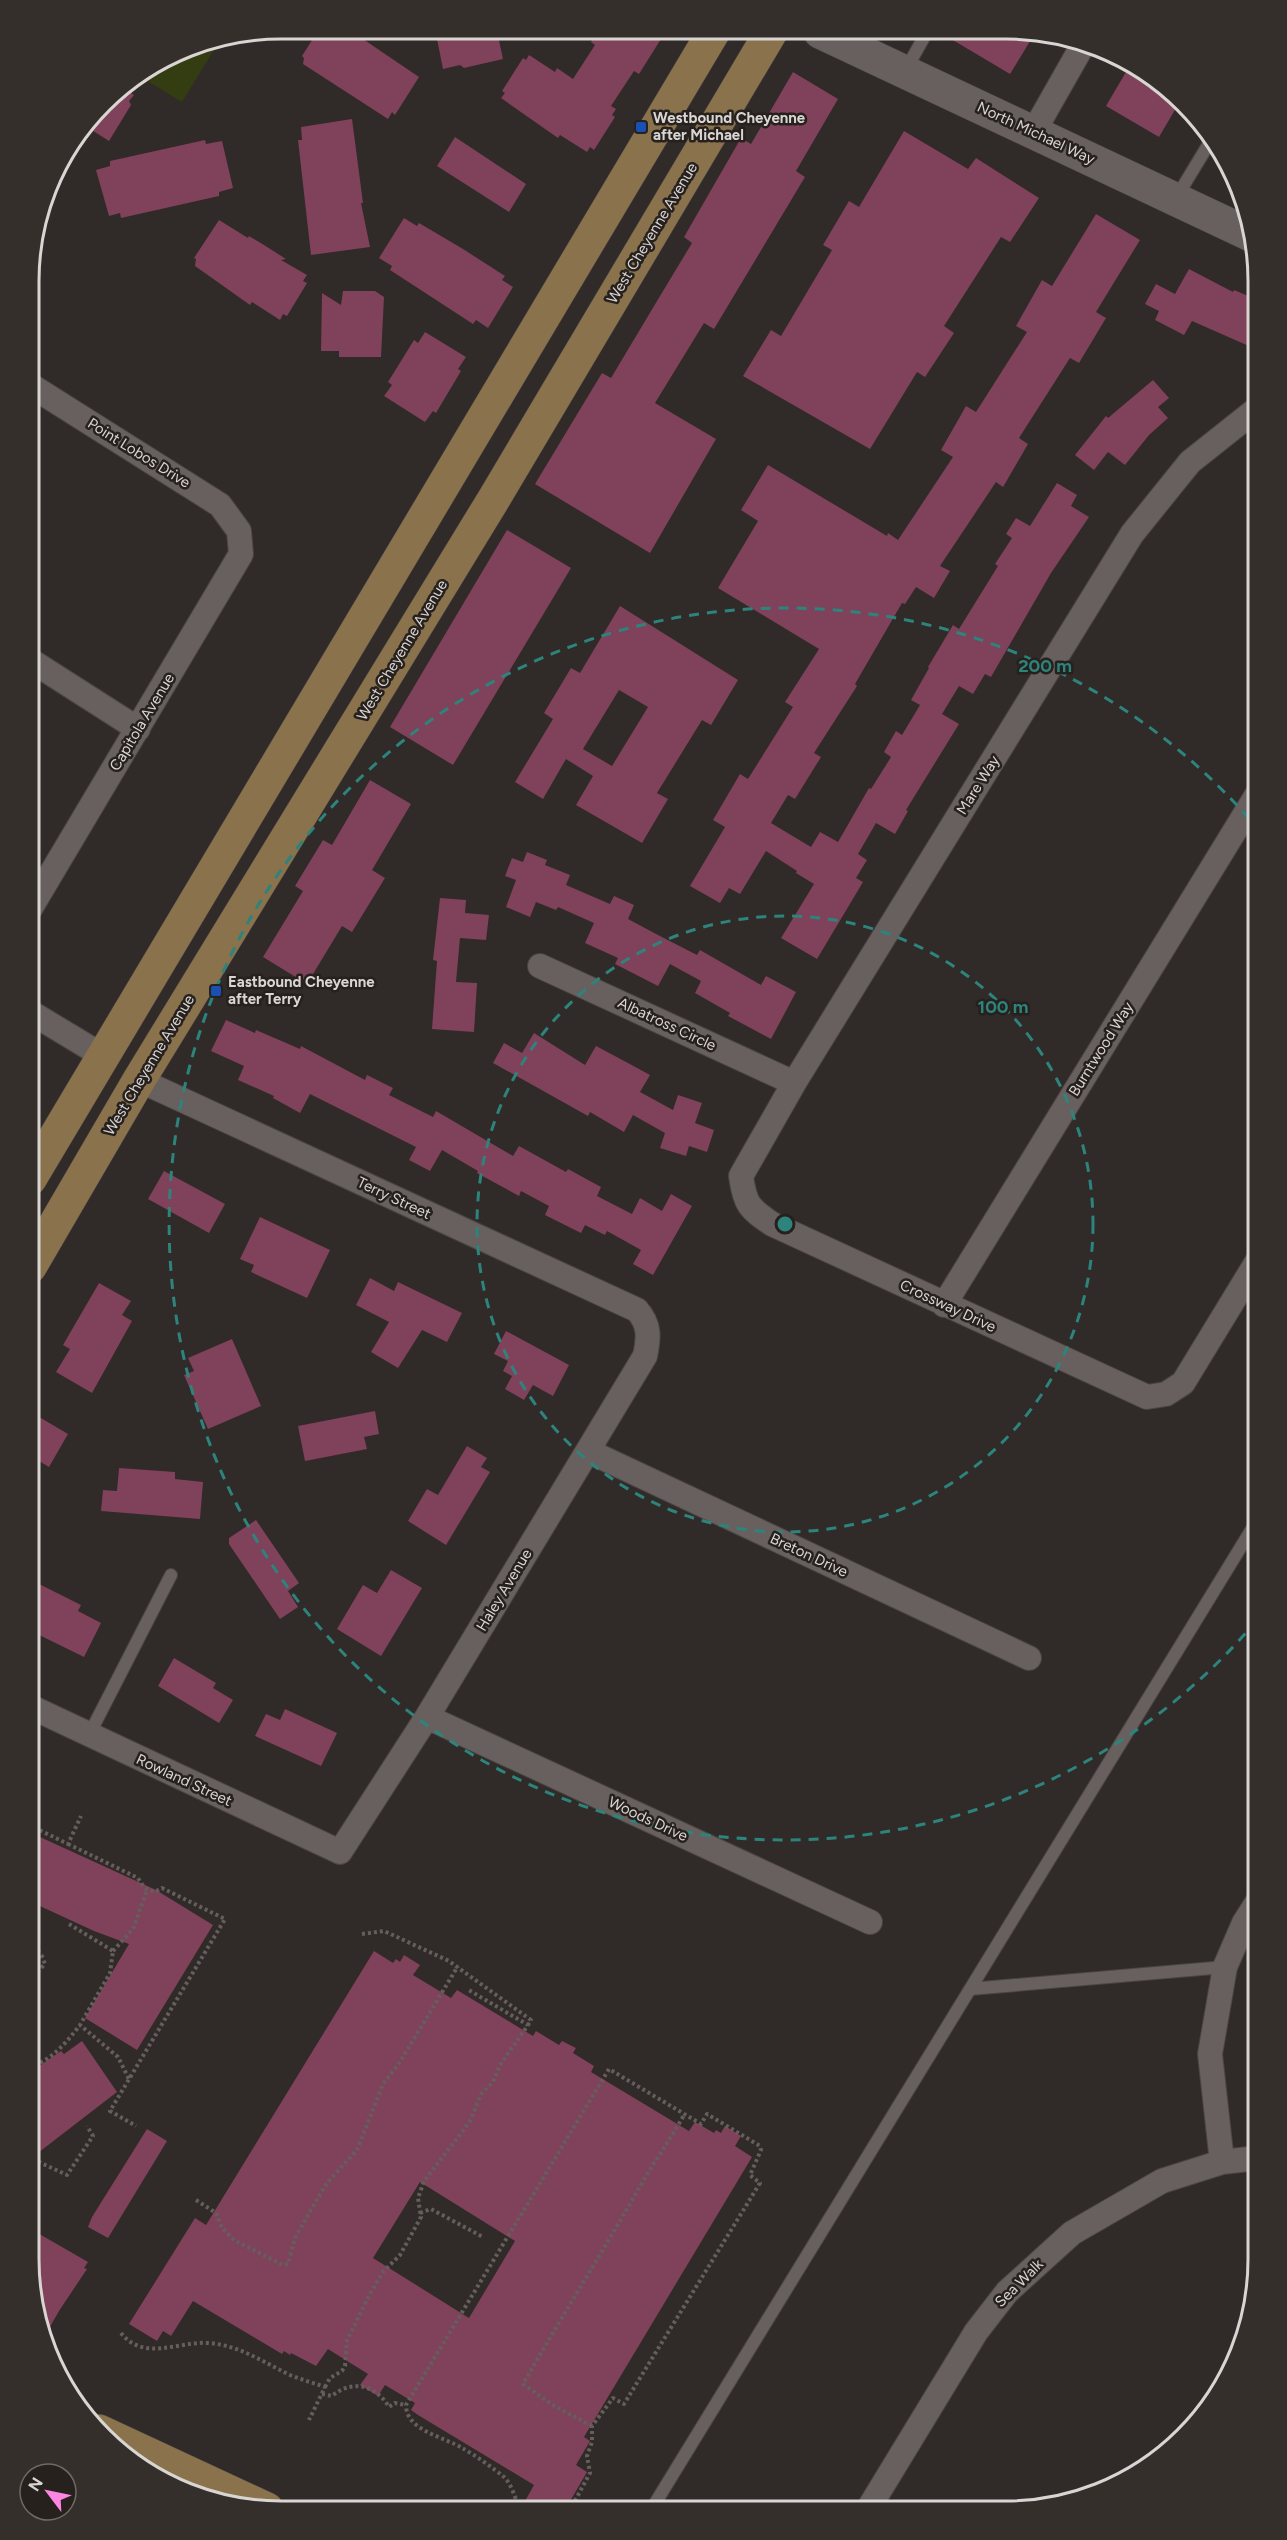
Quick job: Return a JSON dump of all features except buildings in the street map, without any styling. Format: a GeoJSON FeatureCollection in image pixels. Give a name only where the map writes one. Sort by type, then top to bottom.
{"type":"FeatureCollection","features":[{"type":"Feature","properties":{"kind":"main road"},"geometry":{"type":"LineString","coordinates":[[39,1164],[709,39]]}},
{"type":"Feature","properties":{"kind":"main road","name":"West Cheyenne Avenue"},"geometry":{"type":"LineString","coordinates":[[39,1251],[140,1080],[489,507],[767,39]]}},
{"type":"Feature","properties":{"kind":"main road"},"geometry":{"type":"LineString","coordinates":[[140,1080],[129,1064],[127,1049],[244,840],[256,801]]}},
{"type":"Feature","properties":{"kind":"main road"},"geometry":{"type":"LineString","coordinates":[[39,1222],[110,1084],[110,1072],[103,1056]]}},
{"type":"Feature","properties":{"kind":"main road"},"geometry":{"type":"LineString","coordinates":[[123,2443],[242,2498]]}},
{"type":"Feature","properties":{"kind":"street","name":"North Michael Way"},"geometry":{"type":"LineString","coordinates":[[835,39],[1242,231]]}},
{"type":"Feature","properties":{"kind":"street"},"geometry":{"type":"LineString","coordinates":[[1034,131],[1080,51]]}},
{"type":"Feature","properties":{"kind":"street","name":"Point Lobos Drive"},"geometry":{"type":"LineString","coordinates":[[39,391],[220,505],[239,531]]}},
{"type":"Feature","properties":{"kind":"street","name":"Mare Way"},"geometry":{"type":"LineString","coordinates":[[743,1192],[741,1176],[794,1083],[1132,534],[1190,462],[1248,416]]}},
{"type":"Feature","properties":{"kind":"street","name":"Capitola Avenue"},"geometry":{"type":"LineString","coordinates":[[39,894],[241,554],[239,531]]}},
{"type":"Feature","properties":{"kind":"street"},"geometry":{"type":"LineString","coordinates":[[39,666],[138,729]]}},
{"type":"Feature","properties":{"kind":"street","name":"Burntwood Way"},"geometry":{"type":"LineString","coordinates":[[944,1305],[1248,809]]}},
{"type":"Feature","properties":{"kind":"street","name":"Albatross Circle"},"geometry":{"type":"LineString","coordinates":[[540,966],[794,1083]]}},
{"type":"Feature","properties":{"kind":"street"},"geometry":{"type":"LineString","coordinates":[[39,1017],[103,1056]]}},
{"type":"Feature","properties":{"kind":"street","name":"Terry Street"},"geometry":{"type":"LineString","coordinates":[[140,1080],[637,1310],[645,1320]]}},
{"type":"Feature","properties":{"kind":"street","name":"Crossway Drive"},"geometry":{"type":"LineString","coordinates":[[743,1192],[751,1209],[772,1224],[1147,1397],[1166,1394],[1183,1383],[1248,1276]]}},
{"type":"Feature","properties":{"kind":"street","name":"Haley Avenue"},"geometry":{"type":"LineString","coordinates":[[339,1852],[428,1717],[645,1356],[649,1336],[645,1320]]}},
{"type":"Feature","properties":{"kind":"street","name":"Breton Drive"},"geometry":{"type":"LineString","coordinates":[[588,1451],[1029,1658]]}},
{"type":"Feature","properties":{"kind":"street","name":"Rowland Street"},"geometry":{"type":"LineString","coordinates":[[39,1711],[339,1852]]}},
{"type":"Feature","properties":{"kind":"street","name":"Woods Drive"},"geometry":{"type":"LineString","coordinates":[[428,1717],[870,1922]]}},
{"type":"Feature","properties":{"kind":"street"},"geometry":{"type":"LineString","coordinates":[[1222,2162],[1210,2054],[1225,1967],[1248,1917]]}},
{"type":"Feature","properties":{"kind":"street","name":"Sea Walk"},"geometry":{"type":"LineString","coordinates":[[873,2501],[976,2332],[1006,2292],[1072,2232],[1162,2181],[1222,2162],[1248,2159]]}},
{"type":"Feature","properties":{"kind":"lane"},"geometry":{"type":"LineString","coordinates":[[905,72],[924,39]]}},
{"type":"Feature","properties":{"kind":"lane"},"geometry":{"type":"LineString","coordinates":[[1176,199],[1207,147]]}},
{"type":"Feature","properties":{"kind":"lane"},"geometry":{"type":"LineString","coordinates":[[657,2501],[1248,1535]]}},
{"type":"Feature","properties":{"kind":"lane"},"geometry":{"type":"LineString","coordinates":[[89,1735],[171,1575]]}},
{"type":"Feature","properties":{"kind":"lane"},"geometry":{"type":"LineString","coordinates":[[970,1989],[1225,1967]]}},
{"type":"Feature","properties":{"kind":"path"},"geometry":{"type":"LineString","coordinates":[[68,1844],[81,1816]]}},
{"type":"Feature","properties":{"kind":"path"},"geometry":{"type":"LineString","coordinates":[[39,1830],[138,1878],[147,1890],[157,1892],[162,1888],[225,1919],[111,2111],[136,2126]]}},
{"type":"Feature","properties":{"kind":"path"},"geometry":{"type":"LineString","coordinates":[[39,2063],[57,2052],[80,2025],[110,1973],[113,1951],[134,1929],[147,1890]]}},
{"type":"Feature","properties":{"kind":"path"},"geometry":{"type":"LineString","coordinates":[[69,1924],[113,1951]]}},
{"type":"Feature","properties":{"kind":"path"},"geometry":{"type":"LineString","coordinates":[[309,2420],[330,2378],[342,2371],[345,2366],[350,2333],[382,2272],[399,2255],[421,2217],[418,2198],[424,2181],[466,2126],[481,2094],[493,2082],[500,2065],[531,2020],[458,1966],[384,1931],[363,1934]]}},
{"type":"Feature","properties":{"kind":"path"},"geometry":{"type":"LineString","coordinates":[[39,1953],[45,1964],[39,1970]]}},
{"type":"Feature","properties":{"kind":"path"},"geometry":{"type":"LineString","coordinates":[[196,2200],[216,2213],[222,2228],[234,2240],[275,2262],[288,2264],[295,2238],[312,2208],[327,2183],[357,2151],[383,2084],[398,2065],[458,1966]]}},
{"type":"Feature","properties":{"kind":"path"},"geometry":{"type":"LineString","coordinates":[[467,1989],[528,2025]]}},
{"type":"Feature","properties":{"kind":"path"},"geometry":{"type":"LineString","coordinates":[[80,2025],[118,2057],[129,2080]]}},
{"type":"Feature","properties":{"kind":"path"},"geometry":{"type":"LineString","coordinates":[[517,2501],[506,2479],[464,2449],[415,2423],[407,2414],[406,2405],[609,2069],[701,2124],[707,2114],[760,2146],[761,2150],[750,2175],[760,2183],[624,2403],[613,2398],[592,2426],[592,2442],[587,2456],[590,2473],[575,2501]]}},
{"type":"Feature","properties":{"kind":"path"},"geometry":{"type":"LineString","coordinates":[[592,2426],[551,2404],[523,2385],[560,2319],[590,2274],[644,2179],[684,2115]]}},
{"type":"Feature","properties":{"kind":"path"},"geometry":{"type":"LineString","coordinates":[[39,2162],[67,2175],[93,2136],[87,2126]]}},
{"type":"Feature","properties":{"kind":"path"},"geometry":{"type":"LineString","coordinates":[[420,2212],[431,2209],[483,2236]]}},
{"type":"Feature","properties":{"kind":"path"},"geometry":{"type":"LineString","coordinates":[[121,2333],[130,2343],[153,2350],[194,2342],[217,2344],[243,2351],[290,2374],[325,2387]]}},
{"type":"Feature","properties":{"kind":"path"},"geometry":{"type":"LineString","coordinates":[[322,2394],[332,2396],[343,2389],[360,2385],[379,2394],[389,2407],[399,2403],[406,2405]]}},
{"type":"Feature","properties":{"kind":"green space"},"geometry":{"type":"Polygon","coordinates":[[[215,48],[182,102],[146,80],[188,57],[215,48]]]}},
{"type":"Feature","properties":{"kind":"place","name":"Westbound Cheyenne after Michael"},"geometry":{"type":"Point","coordinates":[641,127]}},
{"type":"Feature","properties":{"kind":"place","name":"Eastbound Cheyenne after Terry"},"geometry":{"type":"Point","coordinates":[216,991]}}]}
